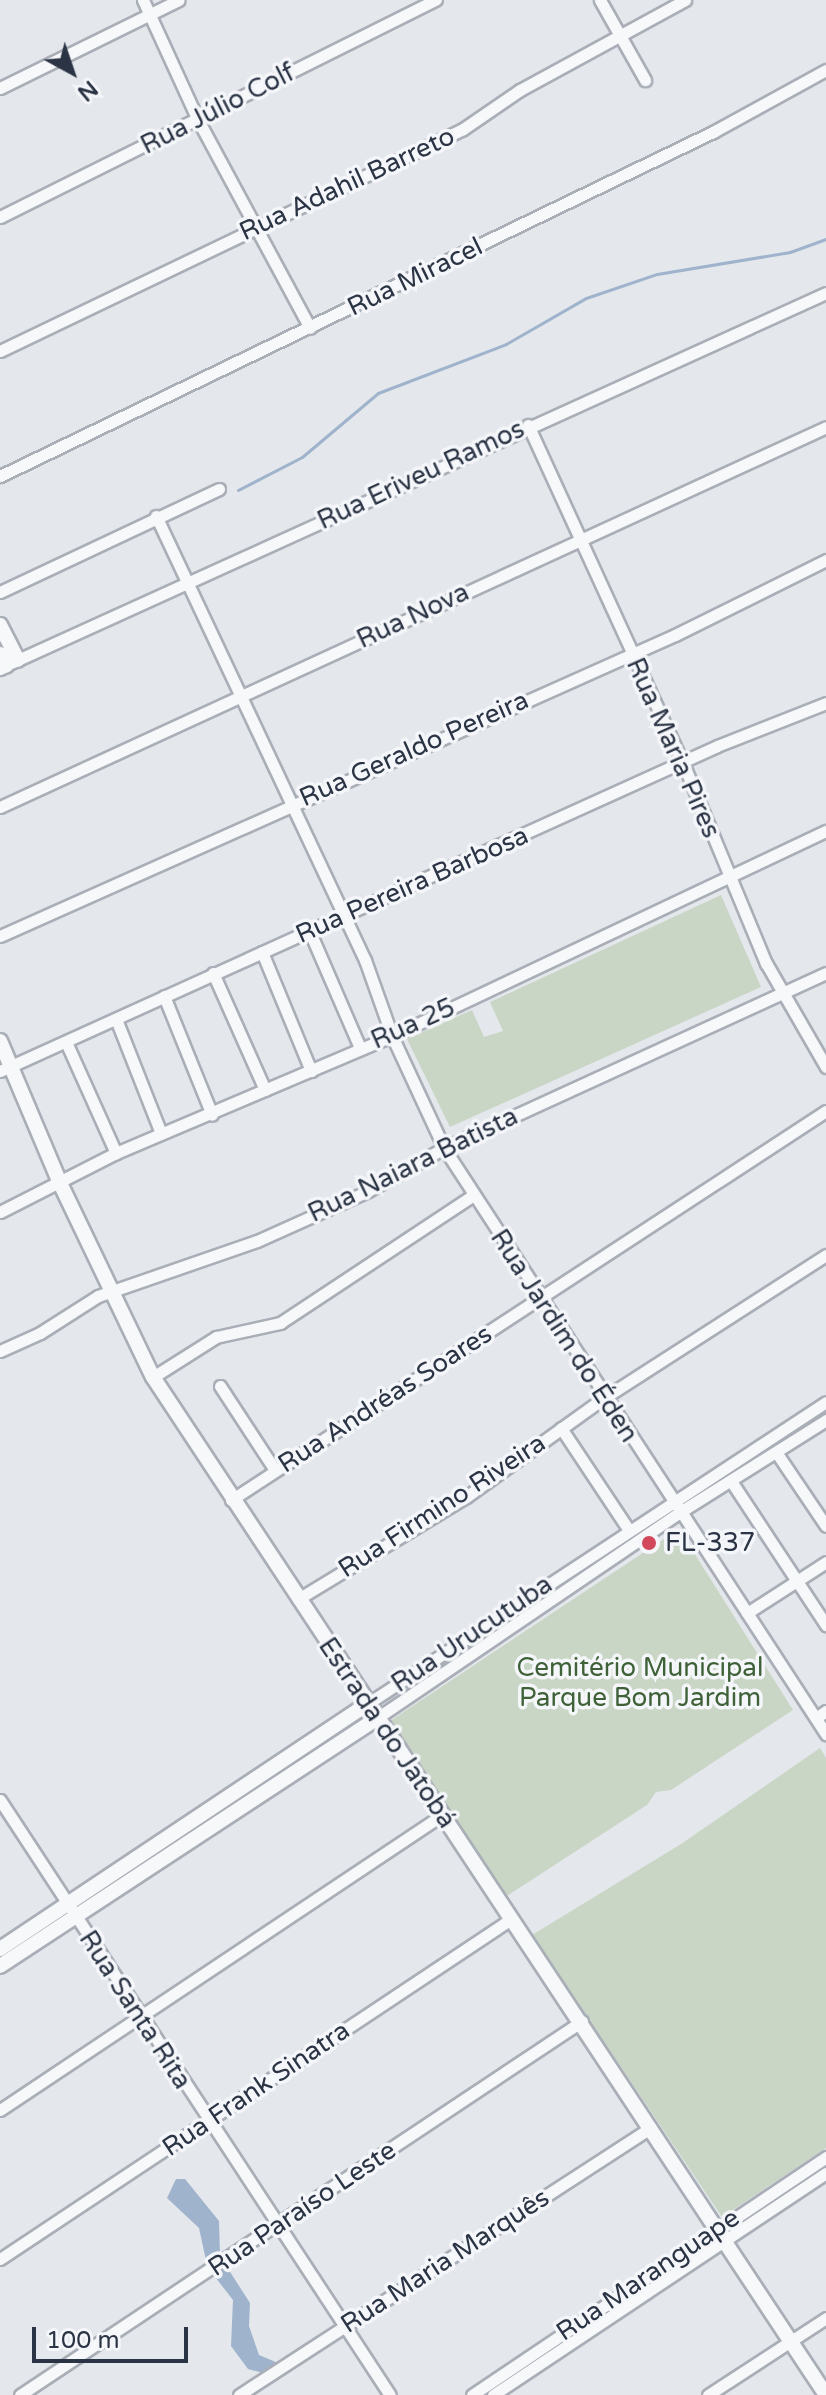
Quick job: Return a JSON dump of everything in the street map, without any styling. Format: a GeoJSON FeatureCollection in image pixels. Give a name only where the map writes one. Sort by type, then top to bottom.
{"type":"FeatureCollection","features":[{"type":"Feature","properties":{"kind":"street"},"geometry":{"type":"LineString","coordinates":[[143,0],[198,120],[310,328]]}},
{"type":"Feature","properties":{"kind":"street"},"geometry":{"type":"LineString","coordinates":[[0,88],[179,0]]}},
{"type":"Feature","properties":{"kind":"street","name":"Rua Júlio Colf"},"geometry":{"type":"LineString","coordinates":[[0,217],[436,0]]}},
{"type":"Feature","properties":{"kind":"street"},"geometry":{"type":"LineString","coordinates":[[600,0],[645,80]]}},
{"type":"Feature","properties":{"kind":"street","name":"Rua Adahil Barreto"},"geometry":{"type":"LineString","coordinates":[[0,351],[257,225],[463,129],[520,90],[685,0]]}},
{"type":"Feature","properties":{"kind":"street","name":"Rua Miracel"},"geometry":{"type":"LineString","coordinates":[[0,476],[713,132],[826,70]]}},
{"type":"Feature","properties":{"kind":"street","name":"Rua Eriveu Ramos"},"geometry":{"type":"LineString","coordinates":[[6,662],[188,584],[528,425],[826,293]]}},
{"type":"Feature","properties":{"kind":"street","name":"Rua Maria Pires"},"geometry":{"type":"LineString","coordinates":[[528,425],[683,763],[780,994],[826,1067]]}},
{"type":"Feature","properties":{"kind":"street","name":"Rua Nova"},"geometry":{"type":"LineString","coordinates":[[0,807],[826,427]]}},
{"type":"Feature","properties":{"kind":"street"},"geometry":{"type":"LineString","coordinates":[[0,592],[219,489]]}},
{"type":"Feature","properties":{"kind":"street","name":"Rua Jardim do Éden"},"geometry":{"type":"LineString","coordinates":[[156,516],[343,916],[392,1036],[444,1148],[472,1196],[676,1508],[821,1715],[826,1734]]}},
{"type":"Feature","properties":{"kind":"street","name":"Rua Geraldo Pereira"},"geometry":{"type":"LineString","coordinates":[[0,936],[631,653],[826,560]]}},
{"type":"Feature","properties":{"kind":"street"},"geometry":{"type":"LineString","coordinates":[[0,625],[6,662]]}},
{"type":"Feature","properties":{"kind":"street","name":"Rua Pereira Barbosa"},"geometry":{"type":"LineString","coordinates":[[6,1069],[683,763],[826,703]]}},
{"type":"Feature","properties":{"kind":"street","name":"Rua 25"},"geometry":{"type":"LineString","coordinates":[[0,1212],[116,1153],[212,1115],[392,1036],[826,831]]}},
{"type":"Feature","properties":{"kind":"street"},"geometry":{"type":"LineString","coordinates":[[309,930],[360,1048]]}},
{"type":"Feature","properties":{"kind":"street"},"geometry":{"type":"LineString","coordinates":[[262,952],[311,1071]]}},
{"type":"Feature","properties":{"kind":"street"},"geometry":{"type":"LineString","coordinates":[[213,973],[265,1090]]}},
{"type":"Feature","properties":{"kind":"street","name":"Rua Naiara Batista"},"geometry":{"type":"LineString","coordinates":[[0,1351],[112,1291],[257,1241],[368,1191],[444,1148],[826,973]]}},
{"type":"Feature","properties":{"kind":"street"},"geometry":{"type":"LineString","coordinates":[[164,996],[212,1115]]}},
{"type":"Feature","properties":{"kind":"street"},"geometry":{"type":"LineString","coordinates":[[116,1019],[161,1133]]}},
{"type":"Feature","properties":{"kind":"street","name":"Estrada do Jatobá"},"geometry":{"type":"LineString","coordinates":[[0,1041],[6,1069],[153,1377],[231,1500],[582,2021],[826,2395]]}},
{"type":"Feature","properties":{"kind":"street"},"geometry":{"type":"LineString","coordinates":[[66,1042],[116,1153]]}},
{"type":"Feature","properties":{"kind":"street","name":"Rua Andréas Soares"},"geometry":{"type":"LineString","coordinates":[[231,1500],[826,1111]]}},
{"type":"Feature","properties":{"kind":"street"},"geometry":{"type":"LineString","coordinates":[[153,1377],[216,1337],[280,1323],[472,1196]]}},
{"type":"Feature","properties":{"kind":"street","name":"Rua Firmino Riveira"},"geometry":{"type":"LineString","coordinates":[[298,1599],[466,1497],[604,1398],[826,1255]]}},
{"type":"Feature","properties":{"kind":"street"},"geometry":{"type":"LineString","coordinates":[[220,1386],[275,1470]]}},
{"type":"Feature","properties":{"kind":"street","name":"Rua Urucutuba"},"geometry":{"type":"LineString","coordinates":[[0,1949],[73,1910],[377,1718],[826,1402]]}},
{"type":"Feature","properties":{"kind":"street","name":"Rua Urucutuba"},"geometry":{"type":"LineString","coordinates":[[0,1966],[73,1910],[367,1704],[628,1529],[731,1481],[825,1422]]}},
{"type":"Feature","properties":{"kind":"street"},"geometry":{"type":"LineString","coordinates":[[561,1428],[628,1529]]}},
{"type":"Feature","properties":{"kind":"street"},"geometry":{"type":"LineString","coordinates":[[776,1452],[826,1526]]}},
{"type":"Feature","properties":{"kind":"street"},"geometry":{"type":"LineString","coordinates":[[731,1481],[826,1625]]}},
{"type":"Feature","properties":{"kind":"street"},"geometry":{"type":"LineString","coordinates":[[747,1613],[826,1562]]}},
{"type":"Feature","properties":{"kind":"street","name":"Rua Santa Rita"},"geometry":{"type":"LineString","coordinates":[[2,1806],[390,2395]]}},
{"type":"Feature","properties":{"kind":"street"},"geometry":{"type":"LineString","coordinates":[[0,2110],[442,1815]]}},
{"type":"Feature","properties":{"kind":"street","name":"Rua Frank Sinatra"},"geometry":{"type":"LineString","coordinates":[[0,2259],[511,1919]]}},
{"type":"Feature","properties":{"kind":"street","name":"Rua Paraíso Leste"},"geometry":{"type":"LineString","coordinates":[[20,2395],[209,2273],[582,2021]]}},
{"type":"Feature","properties":{"kind":"street","name":"Rua Maria Marquês"},"geometry":{"type":"LineString","coordinates":[[239,2395],[651,2127]]}},
{"type":"Feature","properties":{"kind":"street","name":"Rua Maranguape"},"geometry":{"type":"LineString","coordinates":[[493,2395],[826,2157]]}},
{"type":"Feature","properties":{"kind":"street","name":"Rua Maranguape"},"geometry":{"type":"LineString","coordinates":[[472,2395],[721,2232],[826,2173]]}},
{"type":"Feature","properties":{"kind":"street"},"geometry":{"type":"LineString","coordinates":[[708,2395],[826,2318]]}},
{"type":"Feature","properties":{"kind":"green space"},"geometry":{"type":"Polygon","coordinates":[[[721,895],[761,987],[450,1127],[407,1039],[472,1010],[484,1037],[503,1031],[490,1002],[721,895]]]}},
{"type":"Feature","properties":{"kind":"green space","name":"Cemitério Municipal Parque Bom Jardim"},"geometry":{"type":"Polygon","coordinates":[[[679,1529],[793,1710],[671,1790],[656,1792],[647,1805],[507,1896],[390,1721],[679,1529]]]}},
{"type":"Feature","properties":{"kind":"green space","name":"Cemitério Municipal Parque Bom Jardim"},"geometry":{"type":"Polygon","coordinates":[[[820,1748],[826,1758],[826,2148],[722,2217],[532,1935],[681,1844],[820,1748]]]}},
{"type":"Feature","properties":{"kind":"water"},"geometry":{"type":"Polygon","coordinates":[[[176,2179],[185,2179],[219,2221],[220,2255],[207,2265],[199,2228],[167,2198],[176,2179]]]}},
{"type":"Feature","properties":{"kind":"water"},"geometry":{"type":"Polygon","coordinates":[[[225,2264],[250,2303],[249,2326],[259,2355],[278,2363],[263,2373],[248,2369],[231,2346],[233,2300],[212,2273],[225,2264]]]}},
{"type":"Feature","properties":{"kind":"waterway"},"geometry":{"type":"LineString","coordinates":[[238,490],[302,457],[378,393],[506,344],[586,298],[657,274],[790,252],[826,239]]}},
{"type":"Feature","properties":{"kind":"place","name":"FL-337"},"geometry":{"type":"Point","coordinates":[649,1543]}}]}
